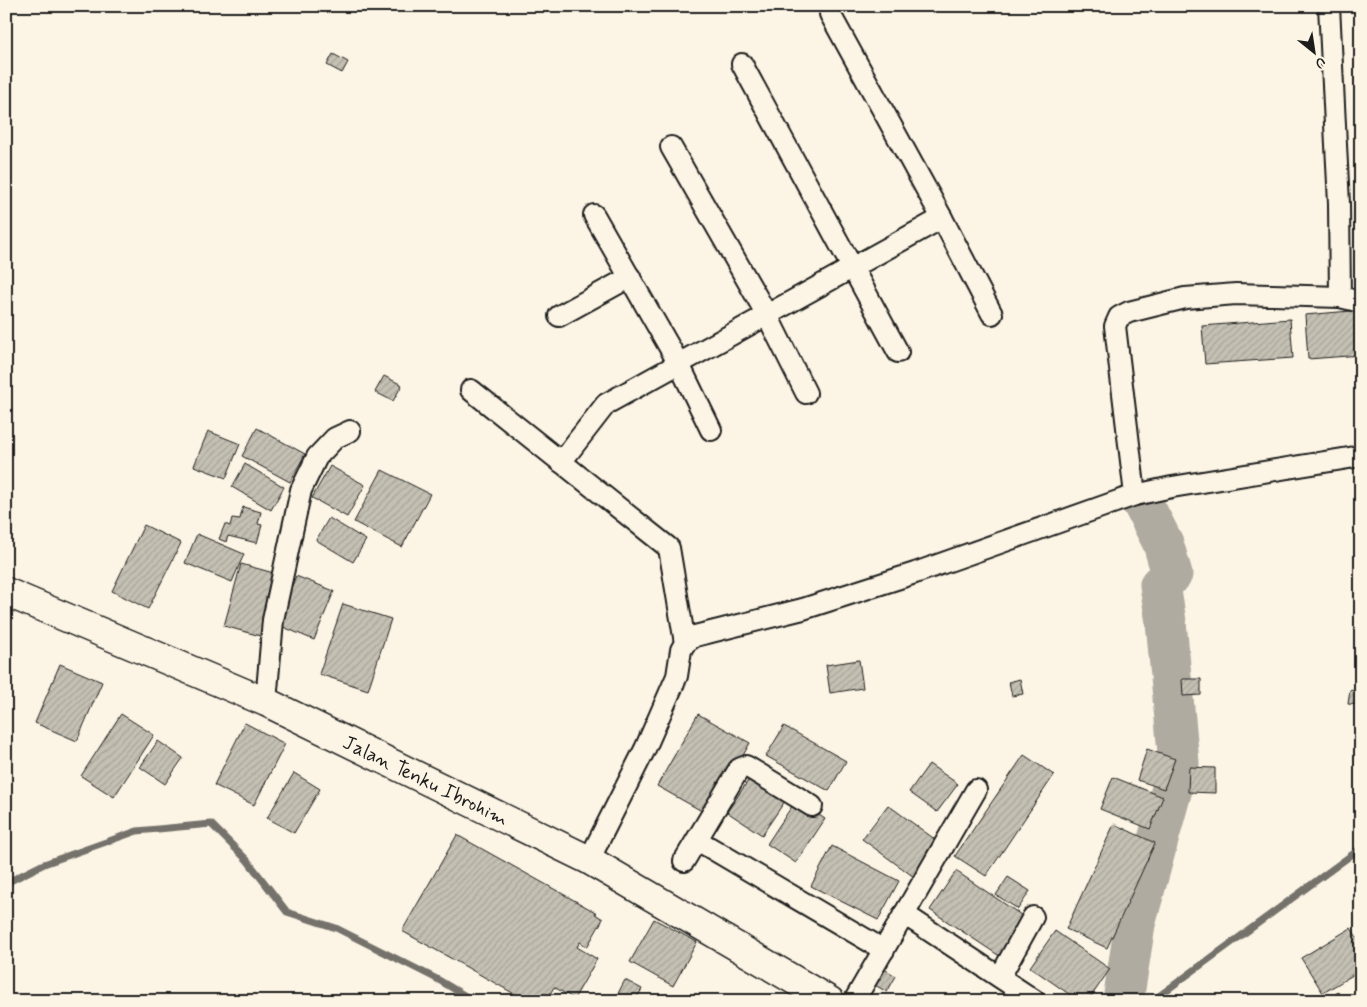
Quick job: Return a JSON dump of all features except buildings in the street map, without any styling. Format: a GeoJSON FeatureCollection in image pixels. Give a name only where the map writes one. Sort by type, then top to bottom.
{"type":"FeatureCollection","features":[{"type":"Feature","properties":{"kind":"main road","name":"Jalan Tenku Ibrohim"},"geometry":{"type":"LineString","coordinates":[[6,592],[266,702],[588,860],[830,1001]]}},
{"type":"Feature","properties":{"kind":"street"},"geometry":{"type":"LineString","coordinates":[[1329,6],[1339,204],[1340,298]]}},
{"type":"Feature","properties":{"kind":"street"},"geometry":{"type":"LineString","coordinates":[[830,14],[942,218],[992,314]]}},
{"type":"Feature","properties":{"kind":"street"},"geometry":{"type":"LineString","coordinates":[[742,64],[898,352]]}},
{"type":"Feature","properties":{"kind":"street"},"geometry":{"type":"LineString","coordinates":[[671,147],[767,315],[806,393]]}},
{"type":"Feature","properties":{"kind":"street"},"geometry":{"type":"LineString","coordinates":[[594,215],[678,364],[711,430]]}},
{"type":"Feature","properties":{"kind":"street"},"geometry":{"type":"LineString","coordinates":[[561,462],[606,404],[942,218]]}},
{"type":"Feature","properties":{"kind":"street"},"geometry":{"type":"LineString","coordinates":[[559,316],[630,277]]}},
{"type":"Feature","properties":{"kind":"street"},"geometry":{"type":"LineString","coordinates":[[1135,495],[1115,326],[1119,317],[1130,312],[1185,298],[1236,294],[1340,298],[1361,302]]}},
{"type":"Feature","properties":{"kind":"street"},"geometry":{"type":"LineString","coordinates":[[471,390],[669,548],[685,643]]}},
{"type":"Feature","properties":{"kind":"street"},"geometry":{"type":"LineString","coordinates":[[266,702],[273,620],[301,490],[317,457],[335,438],[350,431]]}},
{"type":"Feature","properties":{"kind":"street"},"geometry":{"type":"LineString","coordinates":[[588,860],[649,740],[677,676],[681,650],[685,643],[695,636],[802,609],[915,573],[1135,495],[1172,487],[1361,456]]}},
{"type":"Feature","properties":{"kind":"street"},"geometry":{"type":"LineString","coordinates":[[684,861],[739,769],[743,767],[746,766],[812,806]]}},
{"type":"Feature","properties":{"kind":"street"},"geometry":{"type":"LineString","coordinates":[[854,1001],[976,790]]}},
{"type":"Feature","properties":{"kind":"street"},"geometry":{"type":"LineString","coordinates":[[697,840],[884,950]]}},
{"type":"Feature","properties":{"kind":"street"},"geometry":{"type":"LineString","coordinates":[[904,914],[1034,1000]]}},
{"type":"Feature","properties":{"kind":"street"},"geometry":{"type":"LineString","coordinates":[[1000,977],[1033,918]]}},
{"type":"Feature","properties":{"kind":"waterway"},"geometry":{"type":"LineString","coordinates":[[1123,1001],[1135,924],[1179,763],[1166,622],[1160,585],[1172,574],[1163,543],[1143,504]]}},
{"type":"Feature","properties":{"kind":"waterway"},"geometry":{"type":"LineString","coordinates":[[6,883],[44,864],[137,831],[211,824],[247,860],[287,912],[336,928],[437,979],[474,1001]]}},
{"type":"Feature","properties":{"kind":"waterway"},"geometry":{"type":"LineString","coordinates":[[1152,1001],[1361,848]]}}]}
